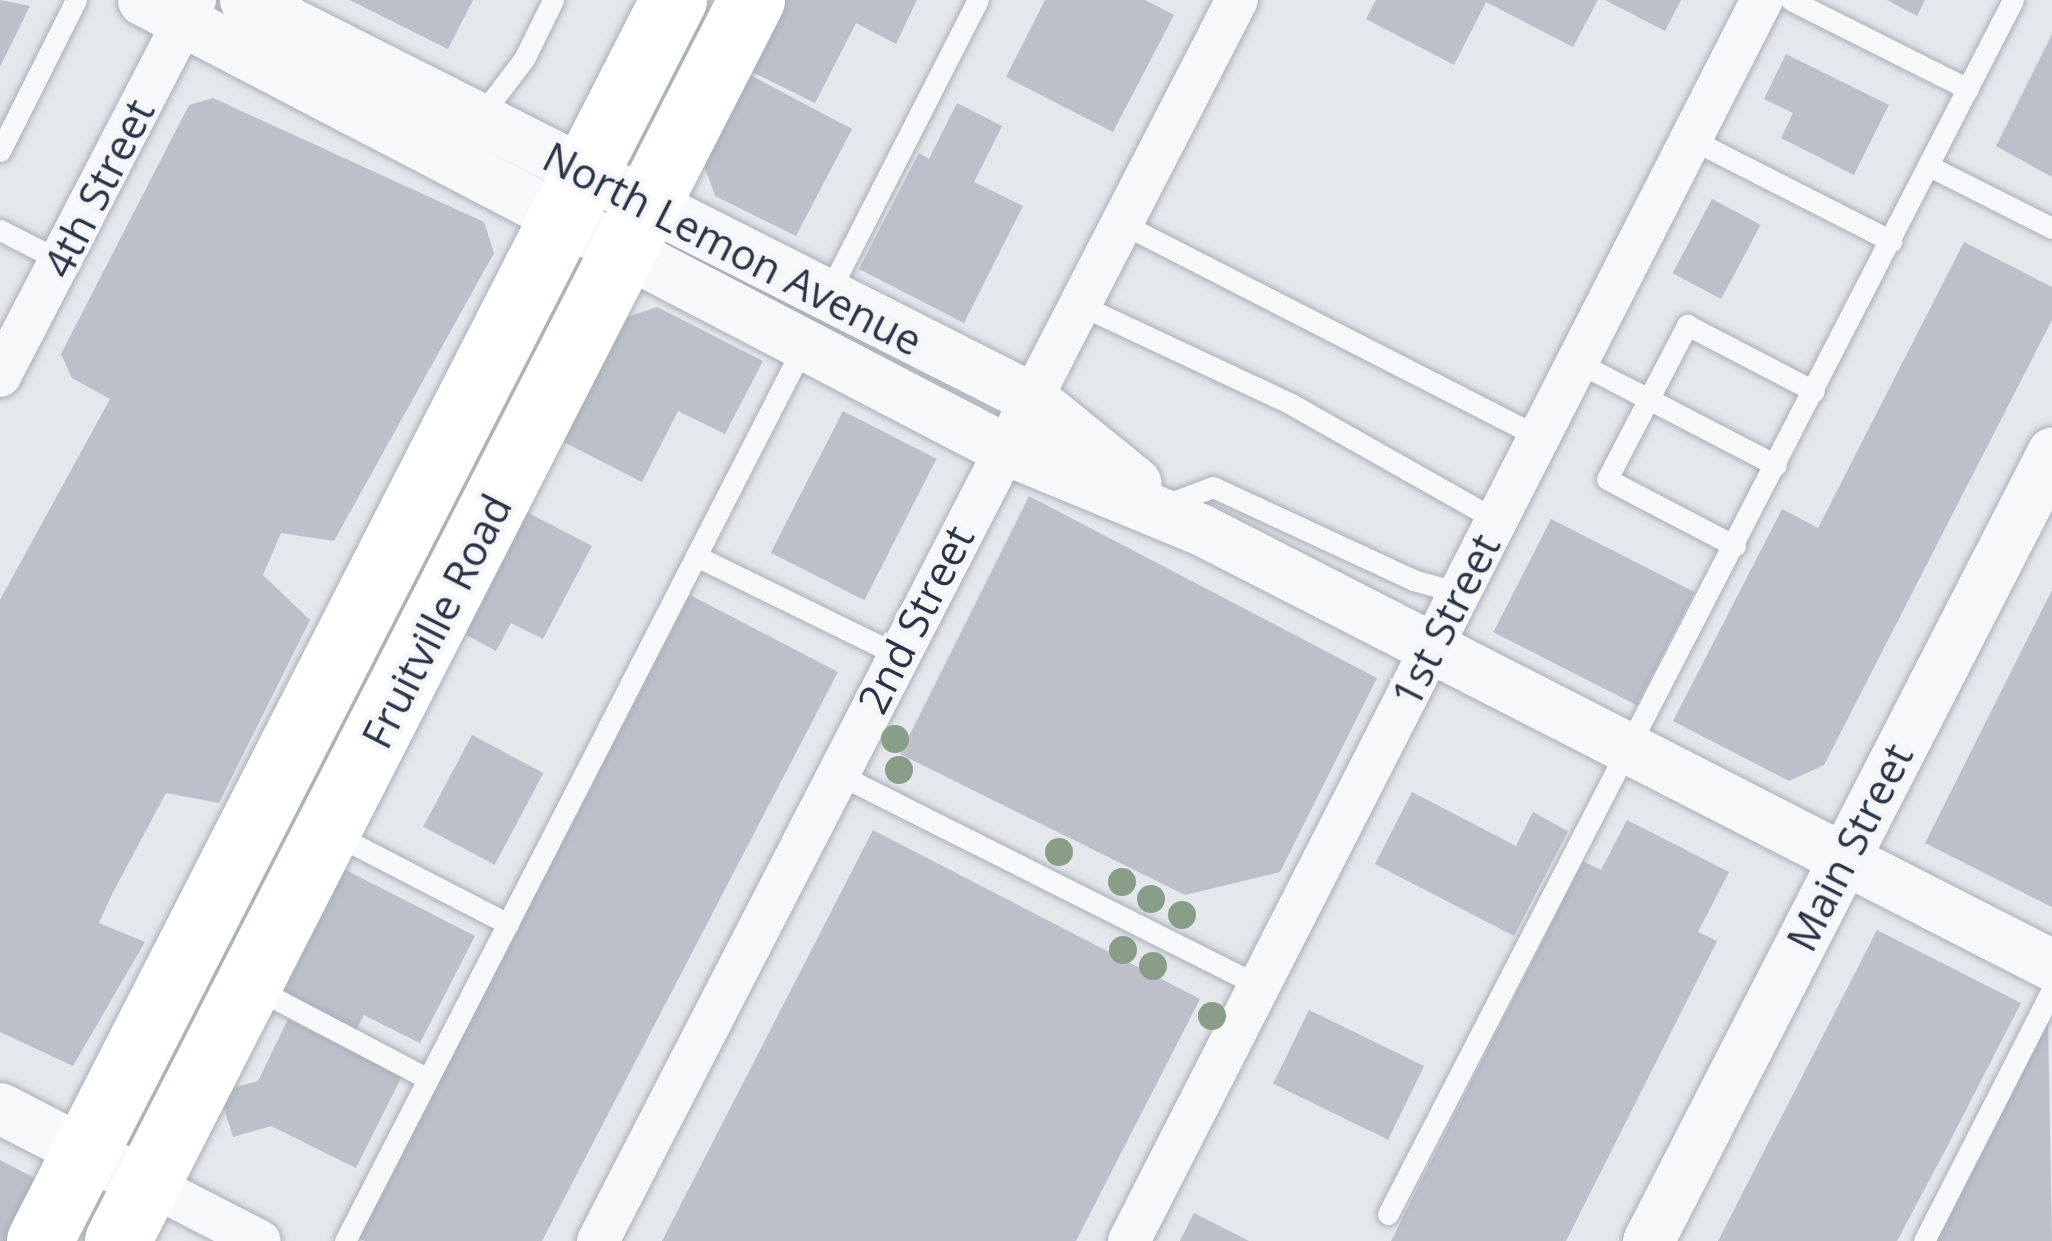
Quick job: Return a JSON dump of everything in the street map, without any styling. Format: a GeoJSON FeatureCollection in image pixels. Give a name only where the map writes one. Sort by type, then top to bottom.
{"type":"FeatureCollection","features":[{"type":"Feature","properties":{"kind":"main road","name":"Fruitville Road"},"geometry":{"type":"LineString","coordinates":[[40,1241],[674,0]]}},
{"type":"Feature","properties":{"kind":"main road","name":"Fruitville Road"},"geometry":{"type":"LineString","coordinates":[[118,1241],[752,0]]}},
{"type":"Feature","properties":{"kind":"street","name":"North Lemon Avenue"},"geometry":{"type":"LineString","coordinates":[[245,0],[478,118],[575,197]]}},
{"type":"Feature","properties":{"kind":"street","name":"2nd Street"},"geometry":{"type":"LineString","coordinates":[[598,1241],[896,654],[1237,0]]}},
{"type":"Feature","properties":{"kind":"street","name":"1st Street"},"geometry":{"type":"LineString","coordinates":[[1129,1241],[1762,0]]}},
{"type":"Feature","properties":{"kind":"street"},"geometry":{"type":"LineString","coordinates":[[174,7],[638,229],[804,345],[1003,448],[1183,517],[1429,648],[2052,965]]}},
{"type":"Feature","properties":{"kind":"street","name":"4th Street"},"geometry":{"type":"LineString","coordinates":[[0,376],[13,320],[61,261],[174,7]]}},
{"type":"Feature","properties":{"kind":"street","name":"North Lemon Avenue"},"geometry":{"type":"LineString","coordinates":[[638,229],[828,294],[1030,397],[1183,517]]}},
{"type":"Feature","properties":{"kind":"street","name":"Main Street"},"geometry":{"type":"LineString","coordinates":[[1648,1241],[2052,453]]}},
{"type":"Feature","properties":{"kind":"street"},"geometry":{"type":"LineString","coordinates":[[0,1108],[260,1241]]}},
{"type":"Feature","properties":{"kind":"lane"},"geometry":{"type":"LineString","coordinates":[[0,151],[76,0]]}},
{"type":"Feature","properties":{"kind":"lane"},"geometry":{"type":"LineString","coordinates":[[478,118],[524,59],[553,0]]}},
{"type":"Feature","properties":{"kind":"lane"},"geometry":{"type":"LineString","coordinates":[[828,294],[978,0]]}},
{"type":"Feature","properties":{"kind":"lane"},"geometry":{"type":"LineString","coordinates":[[1791,0],[1968,89]]}},
{"type":"Feature","properties":{"kind":"lane"},"geometry":{"type":"LineString","coordinates":[[1388,1214],[2013,0]]}},
{"type":"Feature","properties":{"kind":"lane"},"geometry":{"type":"LineString","coordinates":[[1691,139],[1891,241]]}},
{"type":"Feature","properties":{"kind":"lane"},"geometry":{"type":"LineString","coordinates":[[1929,166],[2052,228]]}},
{"type":"Feature","properties":{"kind":"lane"},"geometry":{"type":"LineString","coordinates":[[1121,223],[1540,436]]}},
{"type":"Feature","properties":{"kind":"lane"},"geometry":{"type":"LineString","coordinates":[[0,230],[61,261]]}},
{"type":"Feature","properties":{"kind":"lane"},"geometry":{"type":"LineString","coordinates":[[1078,304],[1291,404],[1496,520]]}},
{"type":"Feature","properties":{"kind":"lane"},"geometry":{"type":"LineString","coordinates":[[1735,546],[1607,479],[1687,325],[1814,391]]}},
{"type":"Feature","properties":{"kind":"lane"},"geometry":{"type":"LineString","coordinates":[[345,1241],[804,345]]}},
{"type":"Feature","properties":{"kind":"lane"},"geometry":{"type":"LineString","coordinates":[[1577,362],[1776,465]]}},
{"type":"Feature","properties":{"kind":"lane"},"geometry":{"type":"LineString","coordinates":[[1183,517],[1213,487],[1413,580],[1460,593]]}},
{"type":"Feature","properties":{"kind":"lane"},"geometry":{"type":"LineString","coordinates":[[696,556],[896,654]]}},
{"type":"Feature","properties":{"kind":"lane"},"geometry":{"type":"LineString","coordinates":[[836,773],[1259,986]]}},
{"type":"Feature","properties":{"kind":"lane"},"geometry":{"type":"LineString","coordinates":[[328,831],[508,925]]}},
{"type":"Feature","properties":{"kind":"lane"},"geometry":{"type":"LineString","coordinates":[[249,985],[428,1078]]}},
{"type":"Feature","properties":{"kind":"lane"},"geometry":{"type":"LineString","coordinates":[[1924,1241],[2052,990]]}},
{"type":"Feature","properties":{"kind":"building"},"geometry":{"type":"Polygon","coordinates":[[[0,0],[30,6],[0,67],[0,0]]]}},
{"type":"Feature","properties":{"kind":"building"},"geometry":{"type":"Polygon","coordinates":[[[350,0],[473,0],[448,49],[350,0]]]}},
{"type":"Feature","properties":{"kind":"building"},"geometry":{"type":"Polygon","coordinates":[[[775,0],[917,0],[896,44],[856,23],[815,103],[742,67],[775,0]]]}},
{"type":"Feature","properties":{"kind":"building"},"geometry":{"type":"Polygon","coordinates":[[[1045,0],[1145,0],[1174,15],[1113,132],[1006,77],[1045,0]]]}},
{"type":"Feature","properties":{"kind":"building"},"geometry":{"type":"Polygon","coordinates":[[[1376,0],[1598,0],[1573,47],[1486,2],[1454,65],[1366,19],[1376,0]]]}},
{"type":"Feature","properties":{"kind":"building"},"geometry":{"type":"Polygon","coordinates":[[[1605,0],[1681,0],[1665,31],[1605,0]]]}},
{"type":"Feature","properties":{"kind":"building"},"geometry":{"type":"Polygon","coordinates":[[[1887,0],[1925,0],[1917,16],[1887,0]]]}},
{"type":"Feature","properties":{"kind":"building"},"geometry":{"type":"Polygon","coordinates":[[[2052,34],[2052,177],[1996,146],[2052,34]]]}},
{"type":"Feature","properties":{"kind":"building"},"geometry":{"type":"Polygon","coordinates":[[[1786,54],[1889,105],[1854,175],[1781,138],[1793,113],[1764,99],[1786,54]]]}},
{"type":"Feature","properties":{"kind":"building"},"geometry":{"type":"Polygon","coordinates":[[[741,70],[852,129],[796,236],[715,196],[699,150],[741,70]]]}},
{"type":"Feature","properties":{"kind":"building"},"geometry":{"type":"Polygon","coordinates":[[[213,98],[484,222],[494,253],[334,541],[281,533],[263,575],[310,620],[219,803],[166,793],[111,896],[99,923],[145,942],[73,1066],[0,1032],[0,600],[110,399],[72,378],[61,354],[189,105],[213,98]]]}},
{"type":"Feature","properties":{"kind":"building"},"geometry":{"type":"Polygon","coordinates":[[[957,103],[1002,126],[974,182],[1023,206],[964,323],[859,269],[919,153],[929,159],[957,103]]]}},
{"type":"Feature","properties":{"kind":"building"},"geometry":{"type":"Polygon","coordinates":[[[1712,199],[1761,225],[1721,299],[1673,273],[1712,199]]]}},
{"type":"Feature","properties":{"kind":"building"},"geometry":{"type":"Polygon","coordinates":[[[1964,242],[2052,287],[2052,320],[1824,765],[1789,781],[1673,721],[1782,509],[1818,528],[1964,242]]]}},
{"type":"Feature","properties":{"kind":"building"},"geometry":{"type":"Polygon","coordinates":[[[657,307],[763,361],[725,434],[678,411],[642,482],[554,437],[613,322],[657,307]]]}},
{"type":"Feature","properties":{"kind":"building"},"geometry":{"type":"Polygon","coordinates":[[[843,411],[937,459],[864,600],[771,553],[843,411]]]}},
{"type":"Feature","properties":{"kind":"building"},"geometry":{"type":"Polygon","coordinates":[[[1029,496],[1377,678],[1280,872],[1185,895],[900,754],[1029,496]]]}},
{"type":"Feature","properties":{"kind":"building"},"geometry":{"type":"Polygon","coordinates":[[[521,509],[592,546],[543,639],[511,623],[496,651],[457,630],[521,509]]]}},
{"type":"Feature","properties":{"kind":"building"},"geometry":{"type":"Polygon","coordinates":[[[1551,519],[1694,592],[1637,705],[1493,632],[1551,519]]]}},
{"type":"Feature","properties":{"kind":"building"},"geometry":{"type":"Polygon","coordinates":[[[2052,590],[2052,907],[1925,843],[2052,590]]]}},
{"type":"Feature","properties":{"kind":"building"},"geometry":{"type":"Polygon","coordinates":[[[690,595],[838,672],[542,1241],[359,1238],[690,595]]]}},
{"type":"Feature","properties":{"kind":"building"},"geometry":{"type":"Polygon","coordinates":[[[472,735],[544,773],[495,865],[423,827],[472,735]]]}},
{"type":"Feature","properties":{"kind":"building"},"geometry":{"type":"Polygon","coordinates":[[[1412,792],[1516,846],[1533,812],[1568,831],[1514,936],[1375,864],[1412,792]]]}},
{"type":"Feature","properties":{"kind":"building"},"geometry":{"type":"Polygon","coordinates":[[[1627,820],[1729,872],[1698,932],[1717,941],[1566,1241],[1391,1241],[1583,861],[1601,870],[1627,820]]]}},
{"type":"Feature","properties":{"kind":"building"},"geometry":{"type":"Polygon","coordinates":[[[873,830],[1200,999],[1076,1241],[662,1241],[873,830]]]}},
{"type":"Feature","properties":{"kind":"building"},"geometry":{"type":"Polygon","coordinates":[[[344,869],[475,936],[420,1043],[364,1015],[356,1030],[275,989],[344,869]]]}},
{"type":"Feature","properties":{"kind":"building"},"geometry":{"type":"Polygon","coordinates":[[[1877,930],[2021,1003],[1897,1241],[1718,1241],[1877,930]]]}},
{"type":"Feature","properties":{"kind":"building"},"geometry":{"type":"Polygon","coordinates":[[[1309,1010],[1424,1066],[1388,1140],[1273,1084],[1309,1010]]]}},
{"type":"Feature","properties":{"kind":"building"},"geometry":{"type":"Polygon","coordinates":[[[288,1019],[402,1076],[356,1168],[271,1126],[233,1137],[219,1092],[258,1081],[288,1019]]]}},
{"type":"Feature","properties":{"kind":"building"},"geometry":{"type":"Polygon","coordinates":[[[2048,1021],[2052,1241],[1937,1241],[2048,1021]]]}},
{"type":"Feature","properties":{"kind":"building"},"geometry":{"type":"Polygon","coordinates":[[[0,1160],[38,1180],[7,1241],[0,1241],[0,1160]]]}},
{"type":"Feature","properties":{"kind":"building"},"geometry":{"type":"Polygon","coordinates":[[[1194,1213],[1249,1241],[1180,1241],[1194,1213]]]}}]}
